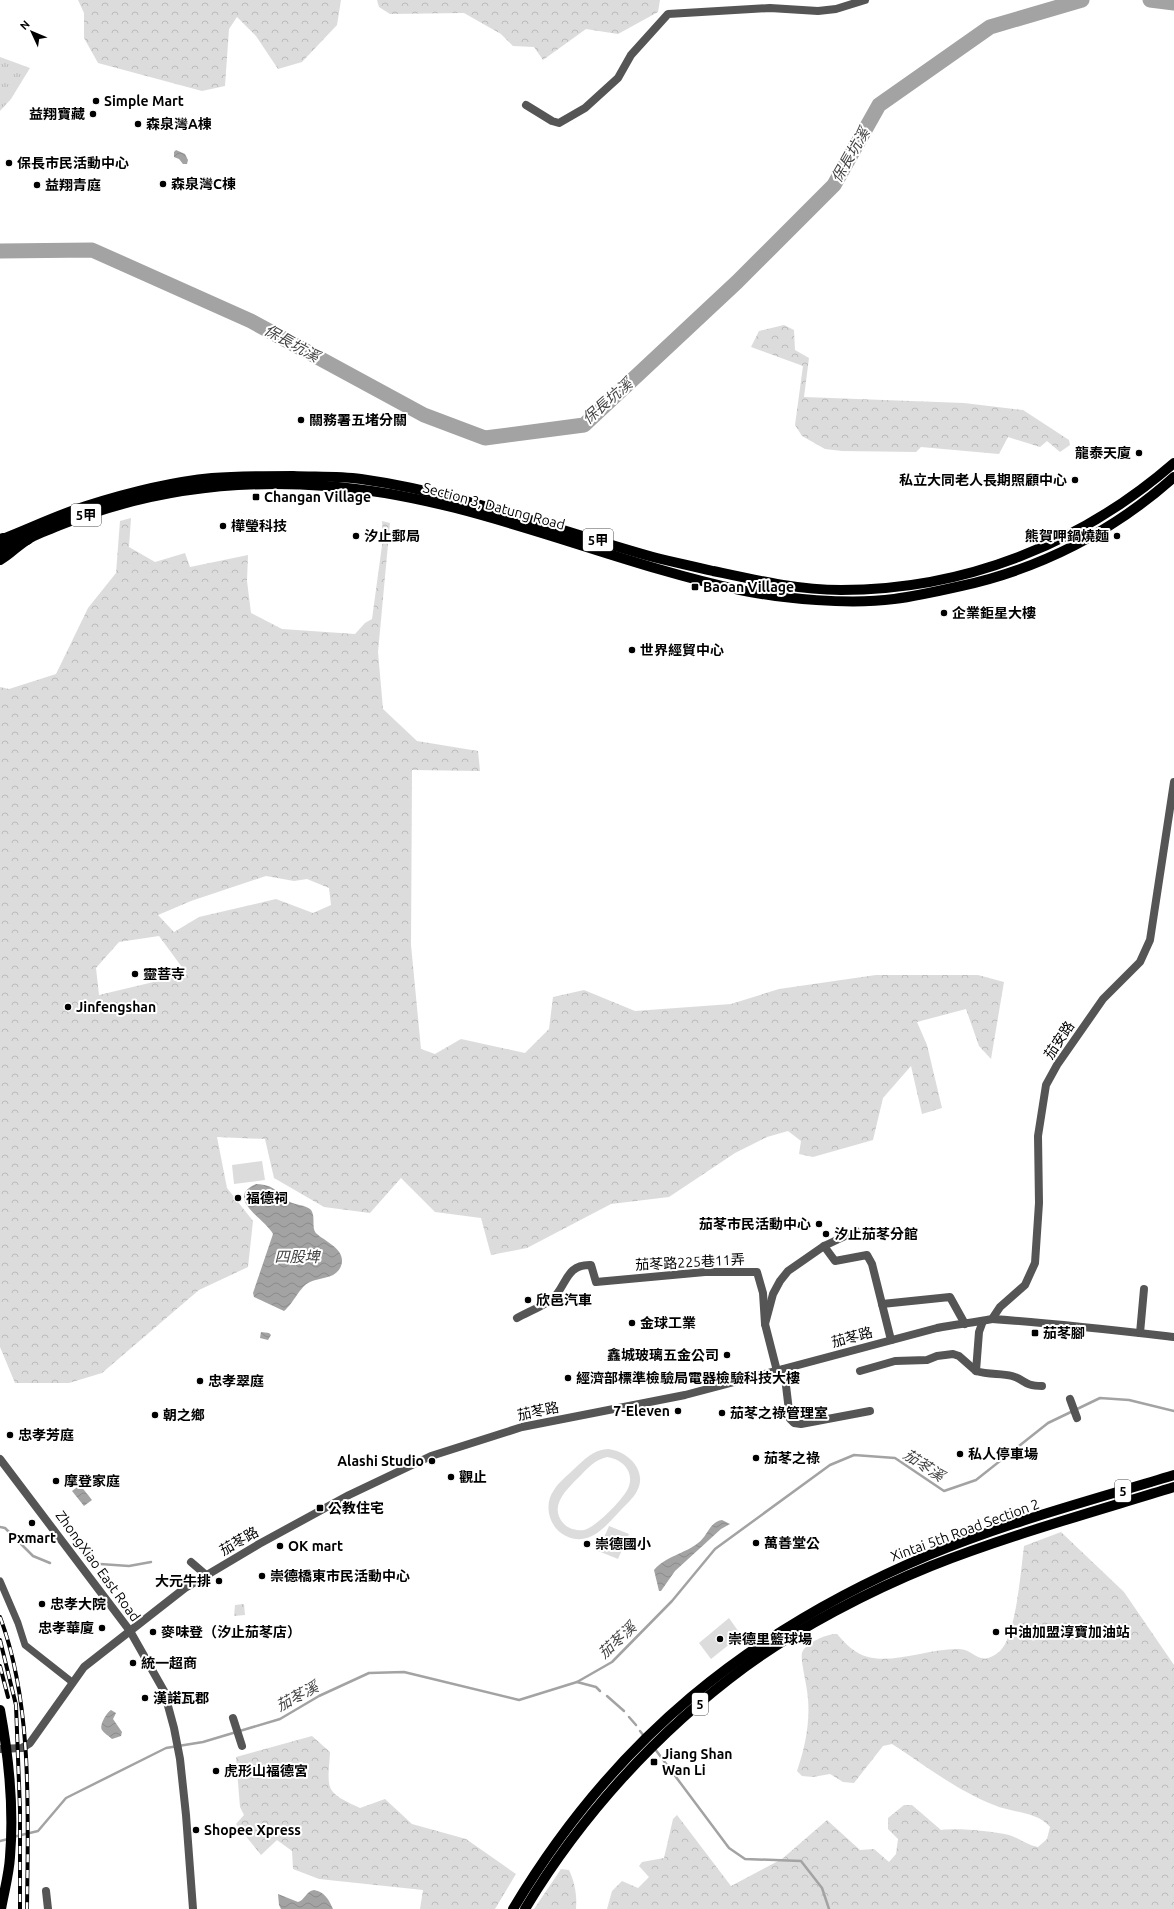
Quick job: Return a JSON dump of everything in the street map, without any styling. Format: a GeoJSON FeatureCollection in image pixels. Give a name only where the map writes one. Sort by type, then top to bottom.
{"type":"FeatureCollection","features":[{"type":"Feature","properties":{"kind":"highway"},"geometry":{"type":"LineString","coordinates":[[0,551],[28,539]]}},
{"type":"Feature","properties":{"kind":"main road","name":"Section 3, Datung Road"},"geometry":{"type":"LineString","coordinates":[[1,540],[83,506],[145,489],[212,478],[323,476],[359,479],[462,500],[655,558],[754,580],[838,590],[887,588],[947,579],[995,566],[1030,554],[1066,537],[1126,502],[1150,485],[1174,463]]}},
{"type":"Feature","properties":{"kind":"main road","name":"Section 3, Datung Road"},"geometry":{"type":"LineString","coordinates":[[0,560],[28,539],[90,513],[148,497],[213,487],[322,486],[409,497],[460,509],[674,573],[742,590],[782,596],[840,601],[892,599],[980,582],[1035,563],[1077,544],[1104,529],[1146,501],[1174,477]]}},
{"type":"Feature","properties":{"kind":"main road","name":"Xintai 5th Road Section 2"},"geometry":{"type":"LineString","coordinates":[[513,1909],[553,1847],[587,1801],[617,1767],[670,1715],[710,1680],[747,1652],[792,1623],[849,1591],[930,1555],[1003,1528],[1174,1475]]}},
{"type":"Feature","properties":{"kind":"main road","name":"Xintai 5th Road Section 2"},"geometry":{"type":"LineString","coordinates":[[526,1909],[559,1857],[582,1826],[616,1787],[672,1729],[704,1700],[745,1667],[828,1615],[930,1567],[1020,1534],[1174,1486]]}},
{"type":"Feature","properties":{"kind":"main road"},"geometry":{"type":"LineString","coordinates":[[0,1710],[4,1749],[10,1768],[10,1858],[1,1909]]}},
{"type":"Feature","properties":{"kind":"street"},"geometry":{"type":"LineString","coordinates":[[526,105],[552,121],[559,123],[585,108],[618,78],[630,55],[668,14],[770,8],[818,11],[836,9],[865,0]]}},
{"type":"Feature","properties":{"kind":"street","name":"茄安路"},"geometry":{"type":"LineString","coordinates":[[992,1319],[1000,1307],[1025,1285],[1035,1263],[1039,1203],[1038,1136],[1046,1085],[1057,1065],[1103,999],[1140,962],[1150,940],[1174,782]]}},
{"type":"Feature","properties":{"kind":"street"},"geometry":{"type":"LineString","coordinates":[[856,1230],[824,1246],[788,1271],[780,1281],[773,1294],[765,1324],[781,1370],[790,1419],[794,1423],[801,1424],[870,1411]]}},
{"type":"Feature","properties":{"kind":"street"},"geometry":{"type":"LineString","coordinates":[[824,1246],[836,1261],[867,1255],[872,1264],[891,1340]]}},
{"type":"Feature","properties":{"kind":"street","name":"茄苳路225巷11弄"},"geometry":{"type":"LineString","coordinates":[[518,1318],[552,1300],[573,1269],[583,1265],[591,1265],[596,1282],[706,1272],[757,1272],[763,1293],[765,1324]]}},
{"type":"Feature","properties":{"kind":"street"},"geometry":{"type":"LineString","coordinates":[[1140,1333],[1144,1289]]}},
{"type":"Feature","properties":{"kind":"street"},"geometry":{"type":"LineString","coordinates":[[882,1304],[950,1296],[966,1324]]}},
{"type":"Feature","properties":{"kind":"street","name":"茄苳路"},"geometry":{"type":"LineString","coordinates":[[4,1749],[22,1748],[30,1743],[84,1667],[185,1588],[349,1495],[432,1456],[522,1427],[685,1395],[956,1324],[966,1324],[992,1319],[1060,1324],[1090,1329],[1174,1337]]}},
{"type":"Feature","properties":{"kind":"street"},"geometry":{"type":"LineString","coordinates":[[976,1371],[979,1332],[983,1321]]}},
{"type":"Feature","properties":{"kind":"street"},"geometry":{"type":"LineString","coordinates":[[860,1371],[895,1361],[927,1360],[937,1356],[953,1354],[959,1356],[976,1371],[988,1375],[1012,1376],[1025,1385],[1042,1386]]}},
{"type":"Feature","properties":{"kind":"street"},"geometry":{"type":"LineString","coordinates":[[1070,1399],[1077,1418]]}},
{"type":"Feature","properties":{"kind":"street","name":"ZhongXiao East Road"},"geometry":{"type":"LineString","coordinates":[[0,1459],[130,1631],[164,1691],[179,1755],[186,1815],[193,1909]]}},
{"type":"Feature","properties":{"kind":"street"},"geometry":{"type":"LineString","coordinates":[[191,1562],[206,1575]]}},
{"type":"Feature","properties":{"kind":"street"},"geometry":{"type":"LineString","coordinates":[[0,1582],[18,1623],[25,1645],[72,1682]]}},
{"type":"Feature","properties":{"kind":"street"},"geometry":{"type":"LineString","coordinates":[[233,1718],[242,1746]]}},
{"type":"Feature","properties":{"kind":"street"},"geometry":{"type":"LineString","coordinates":[[46,1891],[48,1909]]}},
{"type":"Feature","properties":{"kind":"green space"},"geometry":{"type":"Polygon","coordinates":[[[78,0],[341,0],[337,25],[302,62],[278,69],[256,36],[237,17],[229,29],[225,86],[202,91],[98,63],[84,38],[84,13],[78,0]]]}},
{"type":"Feature","properties":{"kind":"green space"},"geometry":{"type":"Polygon","coordinates":[[[377,0],[660,0],[658,12],[618,34],[586,29],[543,60],[534,47],[513,46],[501,34],[464,13],[390,14],[379,7],[377,0]]]}},
{"type":"Feature","properties":{"kind":"green space"},"geometry":{"type":"Polygon","coordinates":[[[0,57],[30,68],[11,99],[0,111],[0,57]]]}},
{"type":"Feature","properties":{"kind":"green space"},"geometry":{"type":"Polygon","coordinates":[[[784,325],[794,330],[795,350],[809,358],[804,397],[964,403],[1023,410],[1069,440],[1070,445],[1060,452],[1047,441],[1040,447],[1008,437],[999,454],[921,447],[916,452],[842,451],[825,449],[802,436],[795,425],[803,366],[751,347],[759,331],[784,325]]]}},
{"type":"Feature","properties":{"kind":"green space"},"geometry":{"type":"Polygon","coordinates":[[[131,518],[129,547],[155,562],[185,553],[190,567],[248,555],[247,581],[251,613],[282,629],[355,634],[365,623],[372,619],[383,538],[382,521],[390,523],[378,652],[383,709],[417,741],[478,751],[480,771],[412,770],[411,945],[421,1049],[435,1054],[461,1039],[525,1053],[549,1029],[553,997],[584,990],[635,1011],[731,1004],[779,989],[876,975],[978,975],[1004,982],[991,1059],[979,1046],[966,1009],[917,1022],[927,1045],[942,1108],[922,1114],[911,1066],[883,1098],[873,1140],[813,1157],[799,1154],[801,1141],[788,1131],[767,1137],[735,1153],[669,1197],[611,1204],[527,1248],[491,1255],[481,1218],[435,1212],[401,1178],[370,1213],[324,1207],[274,1178],[265,1139],[217,1137],[227,1188],[253,1221],[248,1267],[199,1290],[102,1373],[69,1383],[15,1383],[0,1347],[0,687],[9,689],[56,674],[88,608],[116,573],[120,521],[131,518]],[[266,876],[191,901],[158,915],[174,932],[199,917],[276,899],[313,913],[331,905],[329,888],[307,879],[294,881],[266,876]],[[159,936],[119,942],[96,968],[99,995],[187,974],[159,936]]]}},
{"type":"Feature","properties":{"kind":"green space"},"geometry":{"type":"Polygon","coordinates":[[[262,1161],[265,1180],[234,1184],[232,1165],[262,1161]]]}},
{"type":"Feature","properties":{"kind":"green space"},"geometry":{"type":"Polygon","coordinates":[[[608,1449],[615,1451],[629,1458],[638,1469],[640,1484],[631,1499],[608,1524],[596,1534],[582,1539],[574,1539],[566,1536],[555,1528],[548,1509],[549,1502],[558,1484],[589,1456],[608,1449]],[[602,1458],[594,1463],[584,1471],[564,1493],[558,1505],[558,1511],[560,1518],[566,1526],[579,1530],[589,1528],[610,1511],[627,1491],[630,1475],[622,1463],[612,1458],[602,1458]]]}},
{"type":"Feature","properties":{"kind":"green space"},"geometry":{"type":"Polygon","coordinates":[[[609,1526],[629,1534],[618,1559],[598,1551],[609,1526]]]}},
{"type":"Feature","properties":{"kind":"green space"},"geometry":{"type":"Polygon","coordinates":[[[1061,1532],[1124,1592],[1174,1665],[1174,1909],[607,1909],[612,1891],[622,1881],[638,1888],[649,1877],[639,1866],[642,1862],[664,1858],[673,1819],[677,1815],[731,1886],[782,1859],[827,1820],[860,1850],[874,1849],[889,1862],[896,1854],[898,1839],[888,1829],[888,1818],[904,1805],[912,1805],[941,1830],[984,1831],[1009,1835],[1030,1845],[1038,1847],[1047,1839],[1050,1827],[1045,1822],[1031,1815],[1001,1808],[980,1799],[942,1777],[892,1744],[883,1746],[854,1783],[843,1782],[830,1774],[813,1777],[802,1776],[797,1771],[806,1735],[808,1694],[802,1653],[804,1649],[812,1642],[828,1635],[837,1634],[847,1645],[859,1654],[878,1659],[889,1659],[948,1649],[964,1650],[982,1658],[993,1656],[1000,1651],[1006,1643],[1014,1618],[1024,1546],[1061,1532]]]}},
{"type":"Feature","properties":{"kind":"green space"},"geometry":{"type":"Polygon","coordinates":[[[244,1604],[245,1615],[234,1616],[235,1605],[244,1604]]]}},
{"type":"Feature","properties":{"kind":"green space","name":"崇德里籃球場"},"geometry":{"type":"Polygon","coordinates":[[[729,1618],[741,1635],[711,1659],[699,1643],[729,1618]]]}},
{"type":"Feature","properties":{"kind":"green space"},"geometry":{"type":"Polygon","coordinates":[[[312,1736],[330,1752],[330,1788],[339,1797],[360,1808],[385,1799],[412,1824],[466,1839],[516,1874],[495,1909],[420,1909],[423,1890],[319,1879],[293,1869],[292,1851],[277,1840],[261,1855],[236,1824],[244,1815],[240,1807],[236,1757],[312,1736]]]}},
{"type":"Feature","properties":{"kind":"green space"},"geometry":{"type":"Polygon","coordinates":[[[561,1869],[569,1870],[573,1880],[576,1909],[534,1909],[561,1869]]]}},
{"type":"Feature","properties":{"kind":"water"},"geometry":{"type":"Polygon","coordinates":[[[176,150],[185,154],[188,160],[187,164],[183,164],[179,159],[174,157],[174,152],[176,150]]]}},
{"type":"Feature","properties":{"kind":"water","name":"四股埤"},"geometry":{"type":"Polygon","coordinates":[[[256,1184],[268,1186],[290,1202],[310,1209],[313,1215],[314,1229],[317,1234],[335,1247],[341,1255],[341,1266],[336,1273],[306,1284],[288,1308],[284,1311],[254,1297],[253,1293],[273,1234],[245,1202],[244,1196],[247,1190],[256,1184]]]}},
{"type":"Feature","properties":{"kind":"water"},"geometry":{"type":"Polygon","coordinates":[[[261,1332],[269,1333],[271,1335],[268,1340],[260,1338],[261,1332]]]}},
{"type":"Feature","properties":{"kind":"water"},"geometry":{"type":"Polygon","coordinates":[[[80,1485],[92,1500],[84,1506],[72,1491],[80,1485]]]}},
{"type":"Feature","properties":{"kind":"water"},"geometry":{"type":"Polygon","coordinates":[[[722,1520],[730,1524],[721,1529],[675,1571],[661,1591],[659,1591],[654,1570],[664,1561],[693,1547],[704,1537],[714,1523],[722,1520]]]}},
{"type":"Feature","properties":{"kind":"water"},"geometry":{"type":"Polygon","coordinates":[[[111,1710],[116,1713],[113,1719],[122,1732],[121,1736],[112,1739],[101,1728],[107,1713],[111,1710]]]}},
{"type":"Feature","properties":{"kind":"water"},"geometry":{"type":"Polygon","coordinates":[[[314,1890],[324,1895],[333,1909],[281,1909],[279,1905],[278,1894],[298,1902],[309,1892],[314,1890]]]}},
{"type":"Feature","properties":{"kind":"waterway","name":"保長坑溪"},"geometry":{"type":"LineString","coordinates":[[0,251],[92,250],[251,321],[424,415],[485,438],[584,425],[737,282],[834,185],[879,105],[990,27],[1082,0]]}},
{"type":"Feature","properties":{"kind":"waterway","name":"保長坑溪"},"geometry":{"type":"LineString","coordinates":[[1150,0],[1174,3]]}},
{"type":"Feature","properties":{"kind":"waterway","name":"茄苳溪"},"geometry":{"type":"LineString","coordinates":[[13,1837],[38,1831],[66,1798],[166,1748],[203,1742],[280,1719],[319,1696],[369,1673],[404,1672],[519,1700],[577,1682],[612,1662],[672,1601],[715,1549],[830,1465],[854,1455],[895,1458],[944,1491],[976,1480],[1048,1423],[1100,1398],[1129,1400],[1174,1411]]}},
{"type":"Feature","properties":{"kind":"waterway"},"geometry":{"type":"LineString","coordinates":[[0,1527],[5,1528],[33,1556],[50,1563]]}},
{"type":"Feature","properties":{"kind":"waterway"},"geometry":{"type":"LineString","coordinates":[[100,1564],[129,1566],[151,1562]]}},
{"type":"Feature","properties":{"kind":"waterway"},"geometry":{"type":"LineString","coordinates":[[577,1682],[596,1687],[600,1691]]}},
{"type":"Feature","properties":{"kind":"waterway"},"geometry":{"type":"LineString","coordinates":[[607,1696],[624,1711]]}},
{"type":"Feature","properties":{"kind":"waterway"},"geometry":{"type":"LineString","coordinates":[[629,1717],[636,1725]]}},
{"type":"Feature","properties":{"kind":"waterway"},"geometry":{"type":"LineString","coordinates":[[640,1731],[644,1736]]}},
{"type":"Feature","properties":{"kind":"waterway"},"geometry":{"type":"LineString","coordinates":[[655,1749],[729,1848],[745,1859],[801,1861],[822,1888],[829,1909]]}},
{"type":"Feature","properties":{"kind":"waterway","name":"茄苳溪"},"geometry":{"type":"LineString","coordinates":[[0,1841],[8,1839]]}},
{"type":"Feature","properties":{"kind":"railway"},"geometry":{"type":"LineString","coordinates":[[0,1617],[11,1651],[23,1723],[28,1799],[27,1909]]}},
{"type":"Feature","properties":{"kind":"railway"},"geometry":{"type":"LineString","coordinates":[[0,1640],[16,1705],[20,1810],[20,1909]]}},
{"type":"Feature","properties":{"kind":"railway"},"geometry":{"type":"LineString","coordinates":[[0,1666],[8,1697]]}},
{"type":"Feature","properties":{"kind":"place","name":"Simple Mart"},"geometry":{"type":"Point","coordinates":[96,101]}},
{"type":"Feature","properties":{"kind":"place","name":"益翔寶藏"},"geometry":{"type":"Point","coordinates":[93,114]}},
{"type":"Feature","properties":{"kind":"place","name":"森泉灣A棟"},"geometry":{"type":"Point","coordinates":[138,124]}},
{"type":"Feature","properties":{"kind":"place","name":"保長市民活動中心"},"geometry":{"type":"Point","coordinates":[9,163]}},
{"type":"Feature","properties":{"kind":"place","name":"森泉灣C棟"},"geometry":{"type":"Point","coordinates":[163,184]}},
{"type":"Feature","properties":{"kind":"place","name":"益翔青庭"},"geometry":{"type":"Point","coordinates":[37,185]}},
{"type":"Feature","properties":{"kind":"place","name":"關務署五堵分關"},"geometry":{"type":"Point","coordinates":[301,420]}},
{"type":"Feature","properties":{"kind":"place","name":"龍泰天廈"},"geometry":{"type":"Point","coordinates":[1139,453]}},
{"type":"Feature","properties":{"kind":"place","name":"私立大同老人長期照顧中心"},"geometry":{"type":"Point","coordinates":[1075,480]}},
{"type":"Feature","properties":{"kind":"place","name":"Changan Village"},"geometry":{"type":"Point","coordinates":[256,497]}},
{"type":"Feature","properties":{"kind":"place","name":"樺瑩科技"},"geometry":{"type":"Point","coordinates":[223,526]}},
{"type":"Feature","properties":{"kind":"place","name":"汐止郵局"},"geometry":{"type":"Point","coordinates":[356,536]}},
{"type":"Feature","properties":{"kind":"place","name":"熊賀呷鍋燒麵"},"geometry":{"type":"Point","coordinates":[1117,536]}},
{"type":"Feature","properties":{"kind":"place","name":"Baoan Village"},"geometry":{"type":"Point","coordinates":[695,587]}},
{"type":"Feature","properties":{"kind":"place","name":"企業鉅星大樓"},"geometry":{"type":"Point","coordinates":[944,613]}},
{"type":"Feature","properties":{"kind":"place","name":"世界經貿中心"},"geometry":{"type":"Point","coordinates":[632,650]}},
{"type":"Feature","properties":{"kind":"place","name":"靈菩寺"},"geometry":{"type":"Point","coordinates":[135,974]}},
{"type":"Feature","properties":{"kind":"place","name":"Jinfengshan"},"geometry":{"type":"Point","coordinates":[68,1007]}},
{"type":"Feature","properties":{"kind":"place","name":"福德祠"},"geometry":{"type":"Point","coordinates":[238,1198]}},
{"type":"Feature","properties":{"kind":"place","name":"茄苳市民活動中心"},"geometry":{"type":"Point","coordinates":[819,1224]}},
{"type":"Feature","properties":{"kind":"place","name":"汐止茄苳分館"},"geometry":{"type":"Point","coordinates":[826,1234]}},
{"type":"Feature","properties":{"kind":"place","name":"欣邑汽車"},"geometry":{"type":"Point","coordinates":[528,1300]}},
{"type":"Feature","properties":{"kind":"place","name":"金球工業"},"geometry":{"type":"Point","coordinates":[632,1323]}},
{"type":"Feature","properties":{"kind":"place","name":"茄苳腳"},"geometry":{"type":"Point","coordinates":[1035,1333]}},
{"type":"Feature","properties":{"kind":"place","name":"鑫城玻璃五金公司"},"geometry":{"type":"Point","coordinates":[727,1355]}},
{"type":"Feature","properties":{"kind":"place","name":"經濟部標準檢驗局電器檢驗科技大樓"},"geometry":{"type":"Point","coordinates":[568,1378]}},
{"type":"Feature","properties":{"kind":"place","name":"忠孝翠庭"},"geometry":{"type":"Point","coordinates":[200,1381]}},
{"type":"Feature","properties":{"kind":"place","name":"7-Eleven"},"geometry":{"type":"Point","coordinates":[678,1411]}},
{"type":"Feature","properties":{"kind":"place","name":"茄苳之祿管理室"},"geometry":{"type":"Point","coordinates":[722,1413]}},
{"type":"Feature","properties":{"kind":"place","name":"朝之鄉"},"geometry":{"type":"Point","coordinates":[155,1415]}},
{"type":"Feature","properties":{"kind":"place","name":"忠孝芳庭"},"geometry":{"type":"Point","coordinates":[10,1435]}},
{"type":"Feature","properties":{"kind":"place","name":"私人停車場"},"geometry":{"type":"Point","coordinates":[960,1454]}},
{"type":"Feature","properties":{"kind":"place","name":"茄苳之祿"},"geometry":{"type":"Point","coordinates":[756,1458]}},
{"type":"Feature","properties":{"kind":"place","name":"Alashi Studio"},"geometry":{"type":"Point","coordinates":[432,1461]}},
{"type":"Feature","properties":{"kind":"place","name":"觀止"},"geometry":{"type":"Point","coordinates":[451,1477]}},
{"type":"Feature","properties":{"kind":"place","name":"摩登家庭"},"geometry":{"type":"Point","coordinates":[56,1481]}},
{"type":"Feature","properties":{"kind":"place","name":"公教住宅"},"geometry":{"type":"Point","coordinates":[320,1508]}},
{"type":"Feature","properties":{"kind":"place","name":"Pxmart"},"geometry":{"type":"Point","coordinates":[32,1523]}},
{"type":"Feature","properties":{"kind":"place","name":"萬善堂公"},"geometry":{"type":"Point","coordinates":[756,1543]}},
{"type":"Feature","properties":{"kind":"place","name":"崇德國小"},"geometry":{"type":"Point","coordinates":[587,1544]}},
{"type":"Feature","properties":{"kind":"place","name":"OK mart"},"geometry":{"type":"Point","coordinates":[280,1546]}},
{"type":"Feature","properties":{"kind":"place","name":"崇德橋東市民活動中心"},"geometry":{"type":"Point","coordinates":[262,1576]}},
{"type":"Feature","properties":{"kind":"place","name":"大元牛排"},"geometry":{"type":"Point","coordinates":[219,1581]}},
{"type":"Feature","properties":{"kind":"place","name":"忠孝大院"},"geometry":{"type":"Point","coordinates":[42,1604]}},
{"type":"Feature","properties":{"kind":"place","name":"忠孝華廈"},"geometry":{"type":"Point","coordinates":[102,1628]}},
{"type":"Feature","properties":{"kind":"place","name":"麥味登（汐止茄苳店）"},"geometry":{"type":"Point","coordinates":[153,1632]}},
{"type":"Feature","properties":{"kind":"place","name":"中油加盟淳寶加油站"},"geometry":{"type":"Point","coordinates":[996,1632]}},
{"type":"Feature","properties":{"kind":"place","name":"崇德里籃球場"},"geometry":{"type":"Point","coordinates":[720,1639]}},
{"type":"Feature","properties":{"kind":"place","name":"統一超商"},"geometry":{"type":"Point","coordinates":[133,1663]}},
{"type":"Feature","properties":{"kind":"place","name":"漢諾瓦郡"},"geometry":{"type":"Point","coordinates":[145,1698]}},
{"type":"Feature","properties":{"kind":"place","name":"Jiang Shan Wan Li"},"geometry":{"type":"Point","coordinates":[654,1762]}},
{"type":"Feature","properties":{"kind":"place","name":"虎形山福德宮"},"geometry":{"type":"Point","coordinates":[216,1771]}},
{"type":"Feature","properties":{"kind":"place","name":"Shopee Xpress"},"geometry":{"type":"Point","coordinates":[196,1830]}}]}
